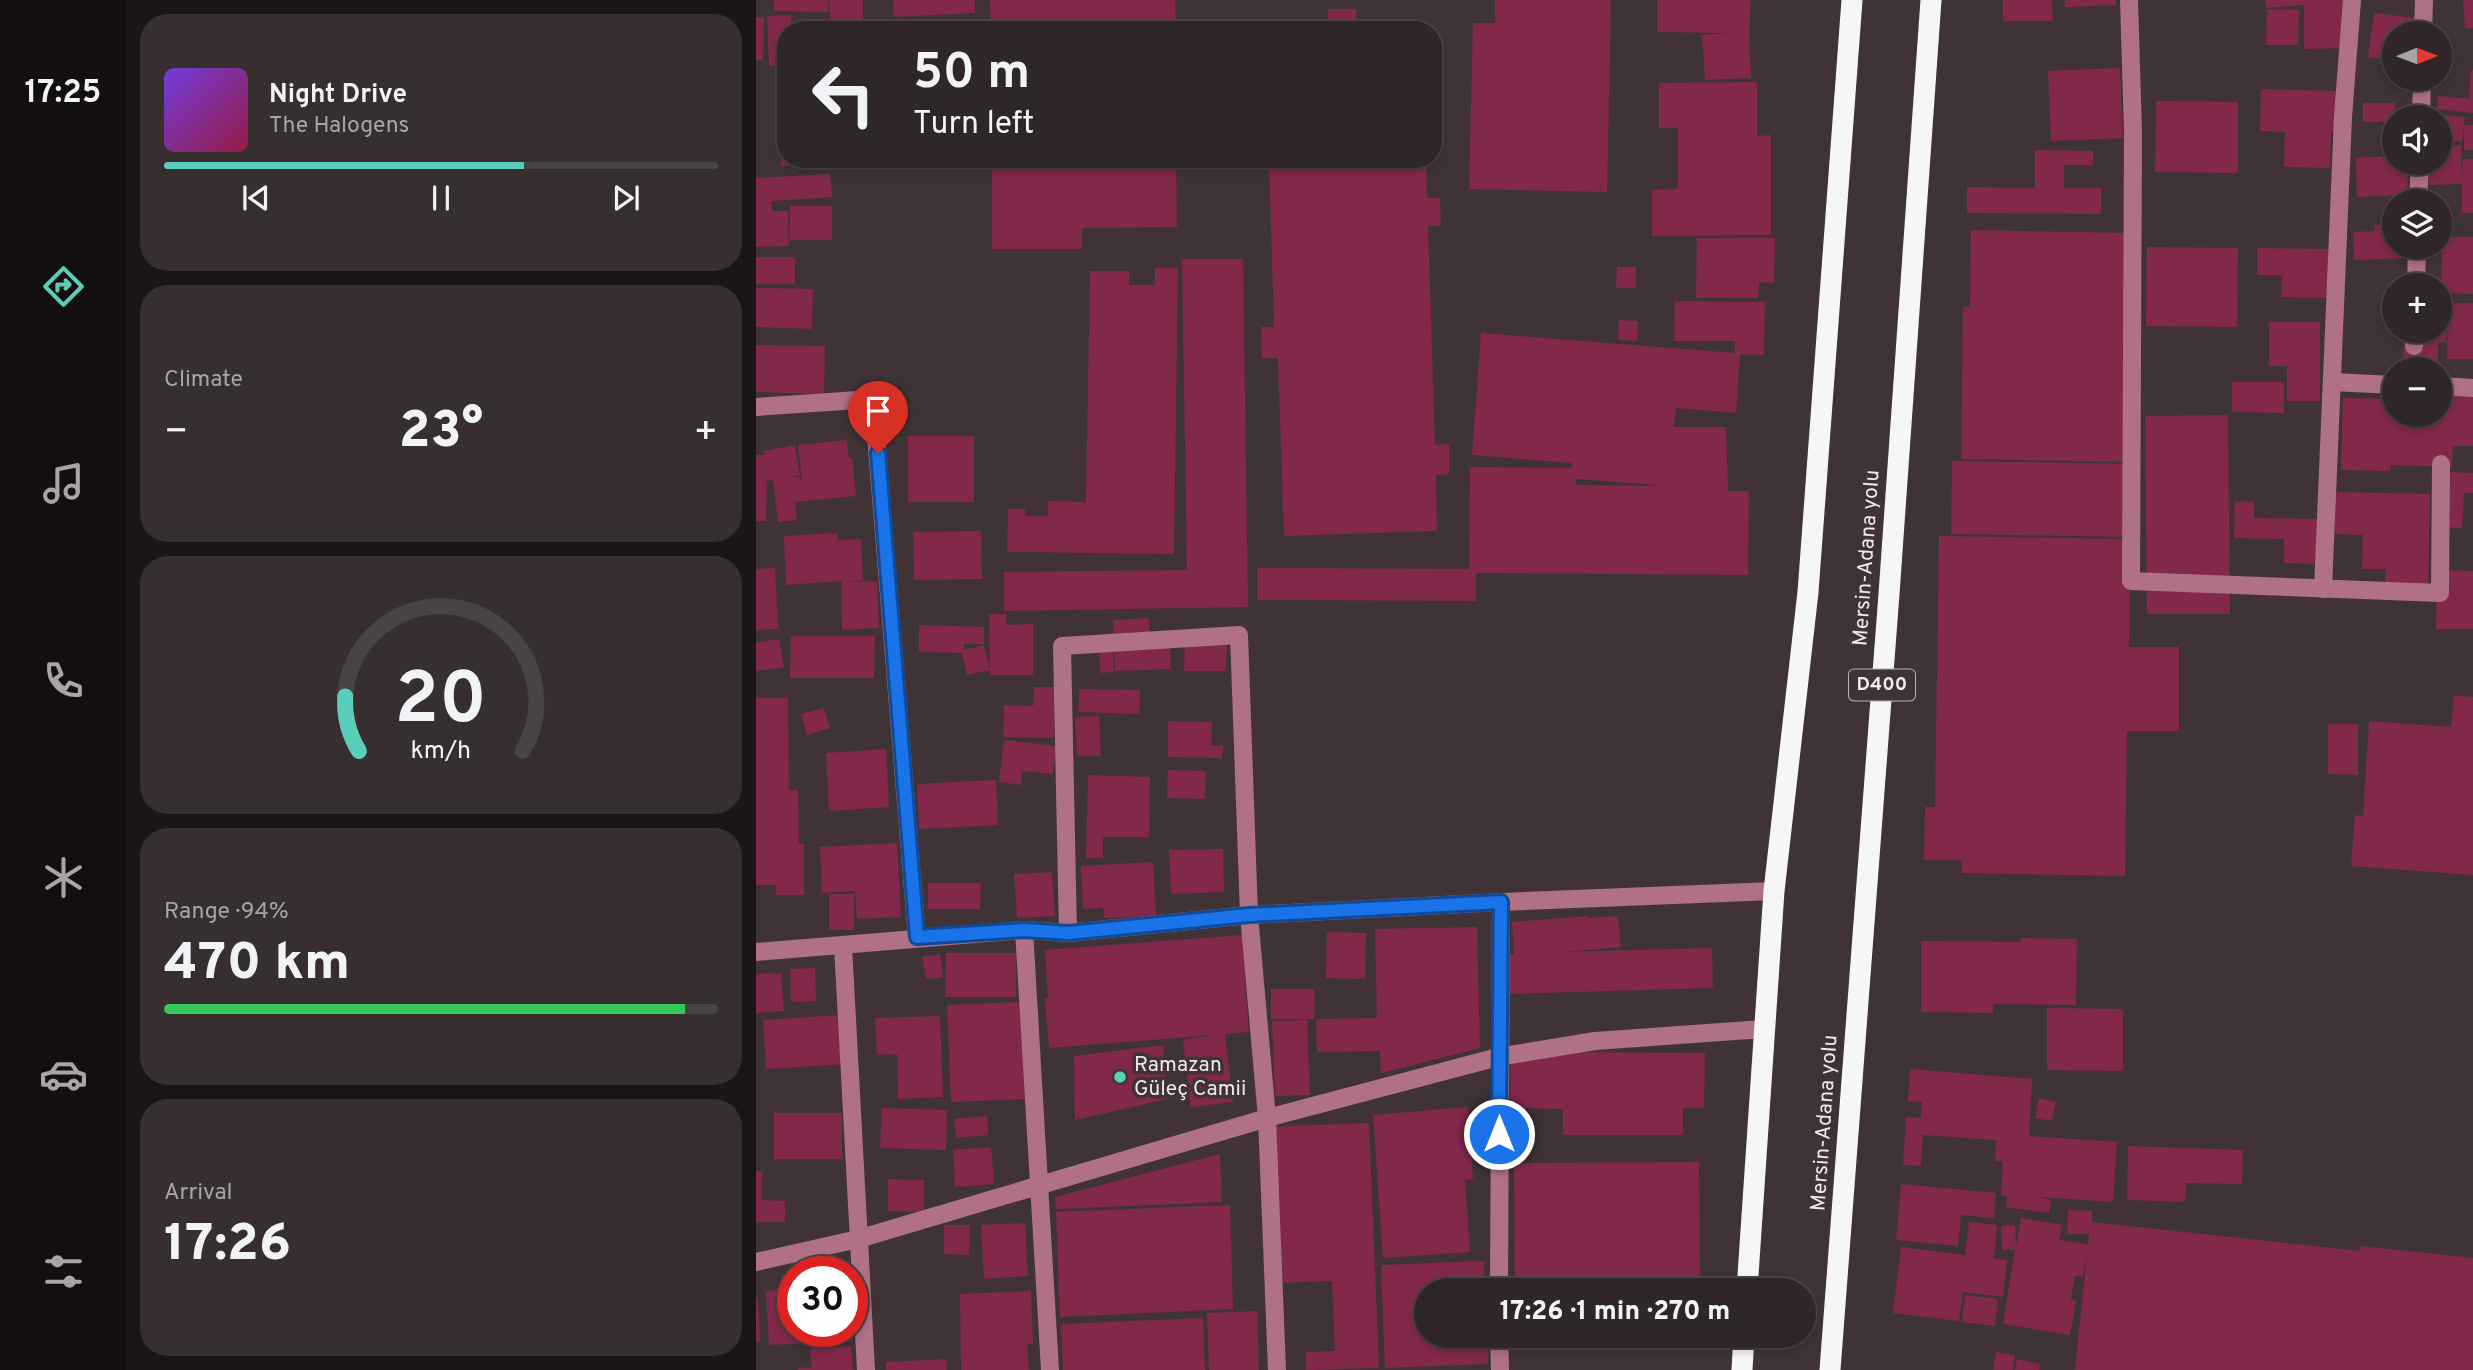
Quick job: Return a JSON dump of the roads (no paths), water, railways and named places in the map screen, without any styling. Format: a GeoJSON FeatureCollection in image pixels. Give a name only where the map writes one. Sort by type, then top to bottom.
{"type":"FeatureCollection","features":[{"type":"Feature","properties":{"kind":"highway"},"geometry":{"type":"LineString","coordinates":[[1748,1278],[1774,891],[1808,592],[1852,0]]}},
{"type":"Feature","properties":{"kind":"highway","name":"Mersin-Adana yolu"},"geometry":{"type":"LineString","coordinates":[[1830,1370],[1931,0]]}},
{"type":"Feature","properties":{"kind":"highway"},"geometry":{"type":"LineString","coordinates":[[1742,1370],[1743,1348]]}},
{"type":"Feature","properties":{"kind":"street"},"geometry":{"type":"LineString","coordinates":[[2129,0],[2133,132],[2131,581],[2440,593],[2441,464]]}},
{"type":"Feature","properties":{"kind":"street"},"geometry":{"type":"LineString","coordinates":[[2323,589],[2343,117],[2352,0]]}},
{"type":"Feature","properties":{"kind":"street"},"geometry":{"type":"LineString","coordinates":[[2423,21],[2424,0]]}},
{"type":"Feature","properties":{"kind":"street"},"geometry":{"type":"LineString","coordinates":[[2332,382],[2382,384]]}},
{"type":"Feature","properties":{"kind":"street"},"geometry":{"type":"LineString","coordinates":[[2452,387],[2473,388]]}},
{"type":"Feature","properties":{"kind":"street"},"geometry":{"type":"LineString","coordinates":[[756,407],[873,399],[917,937]]}},
{"type":"Feature","properties":{"kind":"street"},"geometry":{"type":"LineString","coordinates":[[1068,933],[1062,646],[1239,635],[1249,915],[1267,1118],[1277,1370]]}},
{"type":"Feature","properties":{"kind":"street"},"geometry":{"type":"LineString","coordinates":[[756,952],[1024,930],[1068,933],[1249,915],[1774,891]]}},
{"type":"Feature","properties":{"kind":"street"},"geometry":{"type":"LineString","coordinates":[[1499,1278],[1498,1057],[1501,902]]}},
{"type":"Feature","properties":{"kind":"street"},"geometry":{"type":"LineString","coordinates":[[1024,930],[1050,1370]]}},
{"type":"Feature","properties":{"kind":"street"},"geometry":{"type":"LineString","coordinates":[[843,946],[866,1370]]}},
{"type":"Feature","properties":{"kind":"street"},"geometry":{"type":"LineString","coordinates":[[756,1262],[858,1239],[1267,1118],[1498,1057],[1595,1041],[1763,1029]]}},
{"type":"Feature","properties":{"kind":"street"},"geometry":{"type":"LineString","coordinates":[[1499,1348],[1500,1370]]}},
{"type":"Feature","properties":{"kind":"place","name":"Ramazan Güleç Camii"},"geometry":{"type":"Point","coordinates":[1120,1077]}}]}
